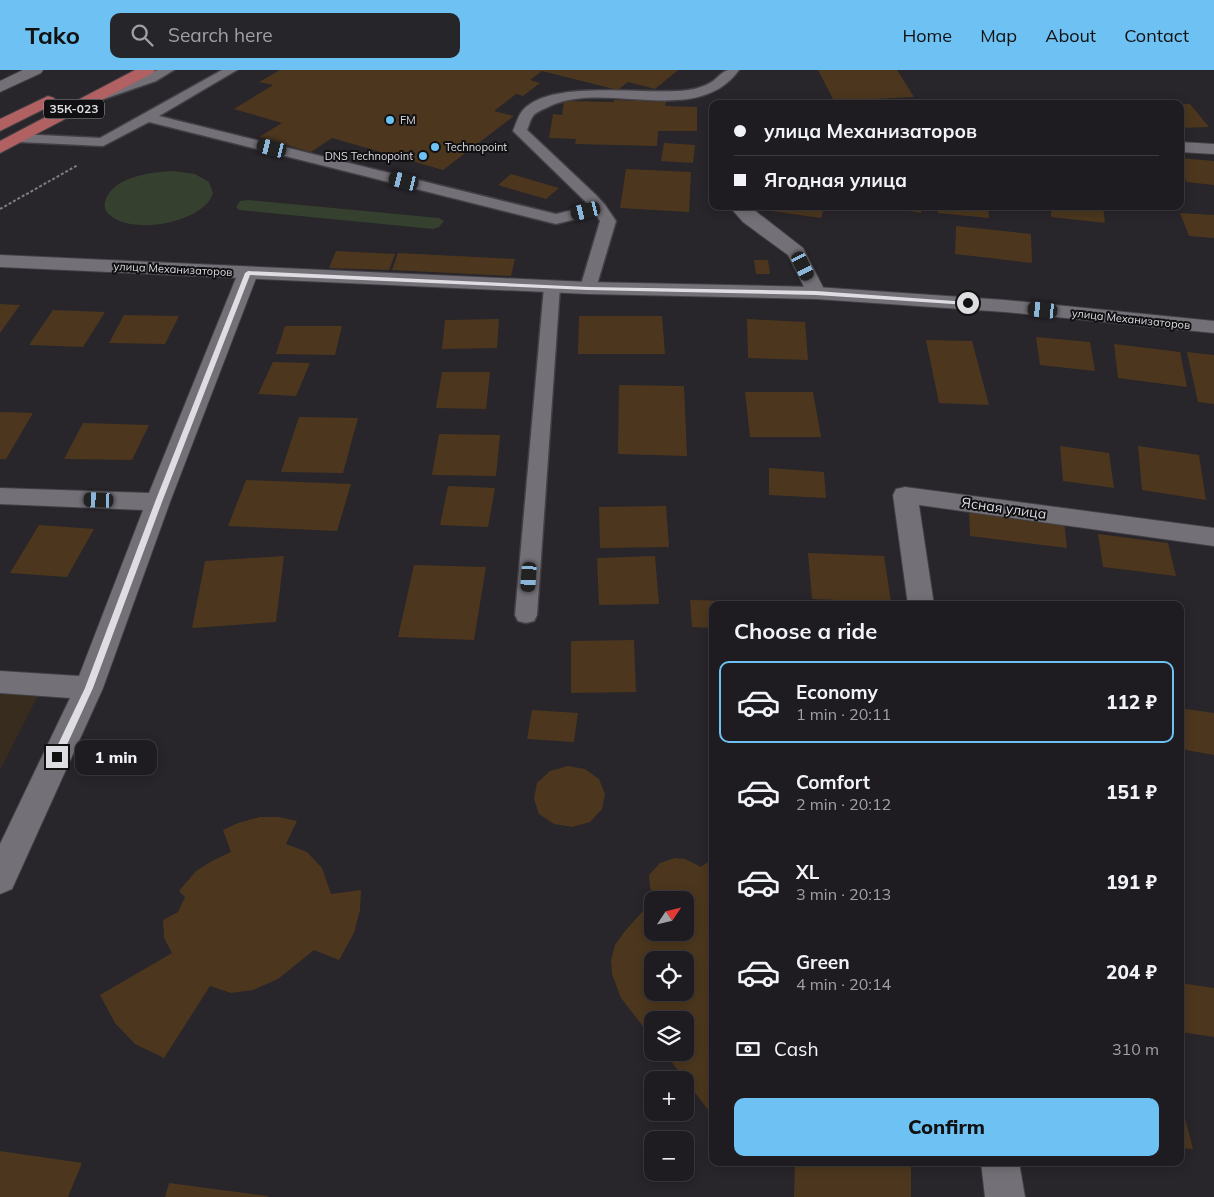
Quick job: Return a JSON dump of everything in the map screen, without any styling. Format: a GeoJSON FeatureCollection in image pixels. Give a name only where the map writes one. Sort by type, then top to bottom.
{"type":"FeatureCollection","features":[{"type":"Feature","properties":{"kind":"main road","name":"35К-023"},"geometry":{"type":"LineString","coordinates":[[0,148],[147,70]]}},
{"type":"Feature","properties":{"kind":"main road","name":"35К-023"},"geometry":{"type":"LineString","coordinates":[[0,126],[59,96]]}},
{"type":"Feature","properties":{"kind":"street"},"geometry":{"type":"LineString","coordinates":[[0,87],[35,70]]}},
{"type":"Feature","properties":{"kind":"street"},"geometry":{"type":"LineString","coordinates":[[1184,146],[1214,150]]}},
{"type":"Feature","properties":{"kind":"street"},"geometry":{"type":"LineString","coordinates":[[742,210],[796,252],[816,293]]}},
{"type":"Feature","properties":{"kind":"street","name":"улица Механизаторов"},"geometry":{"type":"LineString","coordinates":[[0,261],[552,287],[816,293],[1005,306],[1214,327]]}},
{"type":"Feature","properties":{"kind":"street"},"geometry":{"type":"LineString","coordinates":[[0,879],[89,688],[158,502],[248,273]]}},
{"type":"Feature","properties":{"kind":"street","name":"Ясная улица"},"geometry":{"type":"LineString","coordinates":[[920,601],[905,495],[1214,537]]}},
{"type":"Feature","properties":{"kind":"street"},"geometry":{"type":"LineString","coordinates":[[0,496],[158,502]]}},
{"type":"Feature","properties":{"kind":"street"},"geometry":{"type":"LineString","coordinates":[[0,682],[89,688]]}},
{"type":"Feature","properties":{"kind":"street"},"geometry":{"type":"LineString","coordinates":[[1001,1166],[1005,1197]]}},
{"type":"Feature","properties":{"kind":"lane"},"geometry":{"type":"LineString","coordinates":[[99,96],[168,70]]}},
{"type":"Feature","properties":{"kind":"lane"},"geometry":{"type":"LineString","coordinates":[[19,138],[103,142],[231,70]]}},
{"type":"Feature","properties":{"kind":"lane"},"geometry":{"type":"LineString","coordinates":[[588,288],[608,221],[600,208],[574,180],[552,162],[520,130],[528,112],[549,100],[570,95],[643,96],[685,94],[713,87],[733,70]]}},
{"type":"Feature","properties":{"kind":"lane"},"geometry":{"type":"LineString","coordinates":[[147,117],[556,219],[600,208]]}},
{"type":"Feature","properties":{"kind":"lane"},"geometry":{"type":"LineString","coordinates":[[526,615],[552,287]]}},
{"type":"Feature","properties":{"kind":"shaded area"},"geometry":{"type":"Polygon","coordinates":[[[0,693],[38,696],[0,770],[0,693]]]}},
{"type":"Feature","properties":{"kind":"green space"},"geometry":{"type":"Polygon","coordinates":[[[174,171],[195,174],[209,182],[213,193],[207,203],[196,212],[167,223],[151,225],[135,225],[122,222],[107,213],[106,199],[117,185],[145,174],[174,171]]]}},
{"type":"Feature","properties":{"kind":"green space"},"geometry":{"type":"Polygon","coordinates":[[[248,200],[439,218],[444,221],[439,227],[433,229],[239,210],[236,207],[240,201],[248,200]]]}},
{"type":"Feature","properties":{"kind":"building","name":"FM"},"geometry":{"type":"Polygon","coordinates":[[[280,70],[678,70],[655,89],[628,82],[618,90],[542,71],[530,80],[540,83],[523,96],[516,94],[494,111],[514,116],[443,170],[332,138],[311,152],[259,137],[282,123],[234,109],[273,85],[259,82],[280,70]]]}},
{"type":"Feature","properties":{"kind":"building"},"geometry":{"type":"Polygon","coordinates":[[[818,70],[897,70],[914,97],[854,100],[833,100],[818,70]]]}},
{"type":"Feature","properties":{"kind":"building"},"geometry":{"type":"Polygon","coordinates":[[[614,100],[666,102],[665,106],[697,107],[697,131],[658,131],[657,146],[575,144],[576,139],[549,138],[553,114],[562,115],[564,101],[614,102],[614,100]]]}},
{"type":"Feature","properties":{"kind":"building"},"geometry":{"type":"Polygon","coordinates":[[[1184,104],[1190,104],[1209,127],[1184,128],[1184,104]]]}},
{"type":"Feature","properties":{"kind":"building"},"geometry":{"type":"Polygon","coordinates":[[[664,143],[695,145],[693,163],[661,161],[664,143]]]}},
{"type":"Feature","properties":{"kind":"building"},"geometry":{"type":"Polygon","coordinates":[[[1184,158],[1214,161],[1214,185],[1186,182],[1184,158]]]}},
{"type":"Feature","properties":{"kind":"building"},"geometry":{"type":"Polygon","coordinates":[[[626,169],[691,172],[689,212],[620,208],[626,169]]]}},
{"type":"Feature","properties":{"kind":"building"},"geometry":{"type":"Polygon","coordinates":[[[511,174],[559,188],[546,199],[498,185],[511,174]]]}},
{"type":"Feature","properties":{"kind":"building"},"geometry":{"type":"Polygon","coordinates":[[[771,210],[824,210],[821,218],[771,210]]]}},
{"type":"Feature","properties":{"kind":"building"},"geometry":{"type":"Polygon","coordinates":[[[903,210],[921,210],[921,213],[903,210]]]}},
{"type":"Feature","properties":{"kind":"building"},"geometry":{"type":"Polygon","coordinates":[[[938,210],[988,210],[989,218],[938,213],[938,210]]]}},
{"type":"Feature","properties":{"kind":"building"},"geometry":{"type":"Polygon","coordinates":[[[1051,210],[1103,210],[1105,223],[1051,217],[1051,210]]]}},
{"type":"Feature","properties":{"kind":"building"},"geometry":{"type":"Polygon","coordinates":[[[1180,213],[1214,215],[1214,238],[1189,236],[1180,213]]]}},
{"type":"Feature","properties":{"kind":"building"},"geometry":{"type":"Polygon","coordinates":[[[956,226],[1031,234],[1032,263],[955,254],[956,226]]]}},
{"type":"Feature","properties":{"kind":"building"},"geometry":{"type":"Polygon","coordinates":[[[336,251],[395,254],[389,270],[329,268],[336,251]]]}},
{"type":"Feature","properties":{"kind":"building"},"geometry":{"type":"Polygon","coordinates":[[[398,253],[515,259],[511,276],[392,270],[398,253]]]}},
{"type":"Feature","properties":{"kind":"building"},"geometry":{"type":"Polygon","coordinates":[[[754,260],[768,260],[770,274],[756,274],[754,260]]]}},
{"type":"Feature","properties":{"kind":"building"},"geometry":{"type":"Polygon","coordinates":[[[0,304],[20,305],[0,333],[0,304]]]}},
{"type":"Feature","properties":{"kind":"building"},"geometry":{"type":"Polygon","coordinates":[[[53,310],[105,312],[83,347],[29,345],[53,310]]]}},
{"type":"Feature","properties":{"kind":"building"},"geometry":{"type":"Polygon","coordinates":[[[124,315],[179,316],[165,344],[109,343],[124,315]]]}},
{"type":"Feature","properties":{"kind":"building"},"geometry":{"type":"Polygon","coordinates":[[[579,316],[662,316],[665,354],[578,354],[579,316]]]}},
{"type":"Feature","properties":{"kind":"building"},"geometry":{"type":"Polygon","coordinates":[[[499,319],[497,348],[442,349],[445,320],[499,319]]]}},
{"type":"Feature","properties":{"kind":"building"},"geometry":{"type":"Polygon","coordinates":[[[747,319],[805,322],[808,360],[748,358],[747,319]]]}},
{"type":"Feature","properties":{"kind":"building"},"geometry":{"type":"Polygon","coordinates":[[[285,326],[342,326],[335,355],[276,354],[285,326]]]}},
{"type":"Feature","properties":{"kind":"building"},"geometry":{"type":"Polygon","coordinates":[[[1036,337],[1090,342],[1095,371],[1040,365],[1036,337]]]}},
{"type":"Feature","properties":{"kind":"building"},"geometry":{"type":"Polygon","coordinates":[[[926,340],[972,341],[989,405],[939,403],[926,340]]]}},
{"type":"Feature","properties":{"kind":"building"},"geometry":{"type":"Polygon","coordinates":[[[1114,344],[1180,352],[1187,387],[1118,378],[1114,344]]]}},
{"type":"Feature","properties":{"kind":"building"},"geometry":{"type":"Polygon","coordinates":[[[1187,352],[1214,355],[1214,404],[1198,402],[1187,352]]]}},
{"type":"Feature","properties":{"kind":"building"},"geometry":{"type":"Polygon","coordinates":[[[273,362],[310,363],[296,396],[258,394],[273,362]]]}},
{"type":"Feature","properties":{"kind":"building"},"geometry":{"type":"Polygon","coordinates":[[[442,372],[490,372],[486,409],[436,408],[442,372]]]}},
{"type":"Feature","properties":{"kind":"building"},"geometry":{"type":"Polygon","coordinates":[[[619,385],[684,386],[687,456],[618,454],[619,385]]]}},
{"type":"Feature","properties":{"kind":"building"},"geometry":{"type":"Polygon","coordinates":[[[745,392],[813,392],[821,437],[750,437],[745,392]]]}},
{"type":"Feature","properties":{"kind":"building"},"geometry":{"type":"Polygon","coordinates":[[[0,412],[33,413],[6,459],[0,459],[0,412]]]}},
{"type":"Feature","properties":{"kind":"building"},"geometry":{"type":"Polygon","coordinates":[[[299,417],[358,418],[343,473],[281,472],[299,417]]]}},
{"type":"Feature","properties":{"kind":"building"},"geometry":{"type":"Polygon","coordinates":[[[83,423],[149,425],[132,460],[64,459],[83,423]]]}},
{"type":"Feature","properties":{"kind":"building"},"geometry":{"type":"Polygon","coordinates":[[[439,434],[500,435],[496,476],[432,475],[439,434]]]}},
{"type":"Feature","properties":{"kind":"building"},"geometry":{"type":"Polygon","coordinates":[[[1060,446],[1109,453],[1114,488],[1063,481],[1060,446]]]}},
{"type":"Feature","properties":{"kind":"building"},"geometry":{"type":"Polygon","coordinates":[[[1138,446],[1199,455],[1206,500],[1142,490],[1138,446]]]}},
{"type":"Feature","properties":{"kind":"building"},"geometry":{"type":"Polygon","coordinates":[[[769,468],[824,472],[826,498],[769,495],[769,468]]]}},
{"type":"Feature","properties":{"kind":"building"},"geometry":{"type":"Polygon","coordinates":[[[246,480],[351,484],[337,531],[228,526],[246,480]]]}},
{"type":"Feature","properties":{"kind":"building"},"geometry":{"type":"Polygon","coordinates":[[[448,486],[495,488],[488,527],[440,525],[448,486]]]}},
{"type":"Feature","properties":{"kind":"building"},"geometry":{"type":"Polygon","coordinates":[[[666,506],[669,547],[600,548],[599,507],[666,506]]]}},
{"type":"Feature","properties":{"kind":"building"},"geometry":{"type":"Polygon","coordinates":[[[969,509],[1064,521],[1067,548],[970,536],[969,509]]]}},
{"type":"Feature","properties":{"kind":"building"},"geometry":{"type":"Polygon","coordinates":[[[39,525],[94,529],[67,577],[10,573],[39,525]]]}},
{"type":"Feature","properties":{"kind":"building"},"geometry":{"type":"Polygon","coordinates":[[[1098,534],[1168,543],[1176,576],[1103,567],[1098,534]]]}},
{"type":"Feature","properties":{"kind":"building"},"geometry":{"type":"Polygon","coordinates":[[[808,553],[884,556],[891,601],[812,599],[808,553]]]}},
{"type":"Feature","properties":{"kind":"building"},"geometry":{"type":"Polygon","coordinates":[[[284,556],[276,622],[192,628],[205,561],[284,556]]]}},
{"type":"Feature","properties":{"kind":"building"},"geometry":{"type":"Polygon","coordinates":[[[655,556],[659,604],[599,605],[597,558],[655,556]]]}},
{"type":"Feature","properties":{"kind":"building"},"geometry":{"type":"Polygon","coordinates":[[[414,565],[486,567],[474,640],[398,637],[414,565]]]}},
{"type":"Feature","properties":{"kind":"building"},"geometry":{"type":"Polygon","coordinates":[[[690,600],[741,601],[709,601],[709,628],[692,627],[690,600]]]}},
{"type":"Feature","properties":{"kind":"building"},"geometry":{"type":"Polygon","coordinates":[[[634,640],[636,692],[571,693],[571,641],[634,640]]]}},
{"type":"Feature","properties":{"kind":"building"},"geometry":{"type":"Polygon","coordinates":[[[1184,709],[1214,713],[1214,755],[1184,750],[1184,709]]]}},
{"type":"Feature","properties":{"kind":"building"},"geometry":{"type":"Polygon","coordinates":[[[532,710],[578,713],[574,742],[527,739],[532,710]]]}},
{"type":"Feature","properties":{"kind":"building"},"geometry":{"type":"Polygon","coordinates":[[[568,766],[585,769],[599,779],[605,794],[602,809],[590,822],[572,827],[554,824],[539,814],[534,799],[537,783],[550,771],[568,766]]]}},
{"type":"Feature","properties":{"kind":"building"},"geometry":{"type":"Polygon","coordinates":[[[260,817],[279,817],[297,821],[286,844],[307,852],[322,868],[331,894],[361,890],[360,910],[354,933],[339,960],[314,950],[278,979],[253,990],[231,993],[210,986],[164,1058],[135,1044],[115,1023],[100,995],[172,953],[164,938],[163,920],[178,912],[185,897],[179,891],[196,871],[231,852],[223,830],[238,823],[260,817]]]}},
{"type":"Feature","properties":{"kind":"building"},"geometry":{"type":"Polygon","coordinates":[[[675,858],[685,859],[701,867],[709,861],[709,1111],[694,1091],[694,1071],[678,1071],[671,1061],[694,1061],[694,1011],[644,1011],[644,1028],[621,998],[612,974],[611,960],[615,945],[644,910],[644,941],[694,941],[694,891],[652,891],[649,875],[660,863],[675,858]]]}},
{"type":"Feature","properties":{"kind":"building"},"geometry":{"type":"Polygon","coordinates":[[[1184,984],[1214,988],[1214,1037],[1184,1033],[1184,984]]]}},
{"type":"Feature","properties":{"kind":"building"},"geometry":{"type":"Polygon","coordinates":[[[1184,1114],[1193,1149],[1184,1148],[1184,1114]]]}},
{"type":"Feature","properties":{"kind":"building"},"geometry":{"type":"Polygon","coordinates":[[[0,1151],[82,1163],[68,1197],[0,1197],[0,1151]]]}},
{"type":"Feature","properties":{"kind":"building"},"geometry":{"type":"Polygon","coordinates":[[[795,1166],[911,1166],[911,1197],[794,1197],[795,1166]]]}},
{"type":"Feature","properties":{"kind":"building"},"geometry":{"type":"Polygon","coordinates":[[[169,1183],[268,1196],[268,1197],[165,1197],[169,1183]]]}},
{"type":"Feature","properties":{"kind":"place","name":"FM"},"geometry":{"type":"Point","coordinates":[390,120]}},
{"type":"Feature","properties":{"kind":"place","name":"Technopoint"},"geometry":{"type":"Point","coordinates":[435,147]}},
{"type":"Feature","properties":{"kind":"place","name":"DNS Technopoint"},"geometry":{"type":"Point","coordinates":[423,156]}},
{"type":"Feature","properties":{"kind":"route"},"geometry":{"type":"LineString","coordinates":[[57,757],[89,688],[158,502],[248,273],[588,288],[816,293],[968,303]]}}]}
